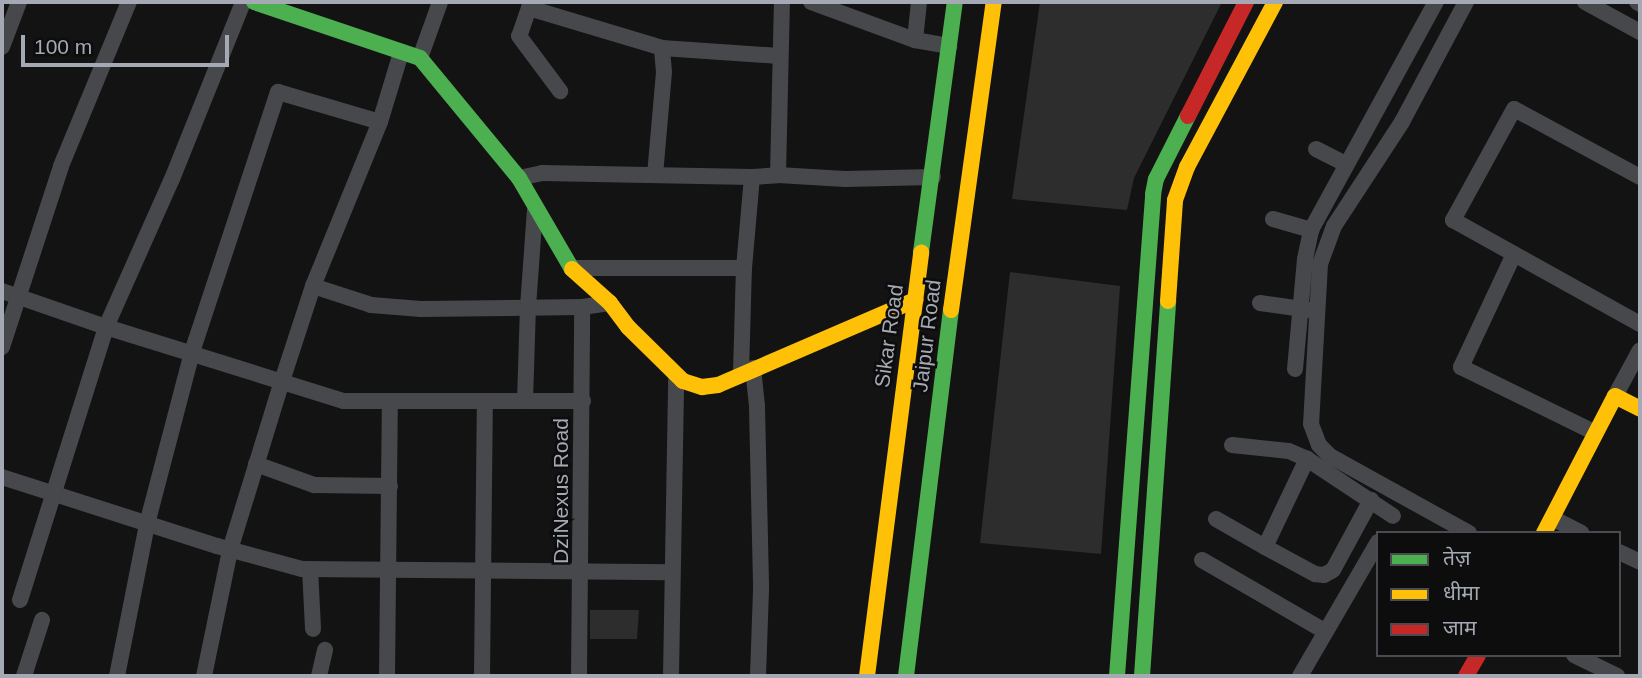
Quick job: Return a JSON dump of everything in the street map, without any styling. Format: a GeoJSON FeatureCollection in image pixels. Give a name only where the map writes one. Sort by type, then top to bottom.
{"type":"FeatureCollection","features":[{"type":"Feature","properties":{"kind":"street"},"geometry":{"type":"LineString","coordinates":[[2,47],[19,2]]}},
{"type":"Feature","properties":{"kind":"street"},"geometry":{"type":"LineString","coordinates":[[2,347],[61,166],[130,2]]}},
{"type":"Feature","properties":{"kind":"street"},"geometry":{"type":"LineString","coordinates":[[20,600],[106,327],[172,179],[243,2]]}},
{"type":"Feature","properties":{"kind":"street"},"geometry":{"type":"LineString","coordinates":[[254,2],[420,58],[519,178],[570,268],[610,303],[628,327],[683,382],[702,387],[718,385],[915,300]]}},
{"type":"Feature","properties":{"kind":"street"},"geometry":{"type":"LineString","coordinates":[[420,58],[440,2]]}},
{"type":"Feature","properties":{"kind":"street"},"geometry":{"type":"LineString","coordinates":[[778,175],[782,2]]}},
{"type":"Feature","properties":{"kind":"street"},"geometry":{"type":"LineString","coordinates":[[811,2],[915,40],[949,46]]}},
{"type":"Feature","properties":{"kind":"street"},"geometry":{"type":"LineString","coordinates":[[915,40],[919,2]]}},
{"type":"Feature","properties":{"kind":"street","name":"Sikar Road"},"geometry":{"type":"LineString","coordinates":[[867,676],[955,2]]}},
{"type":"Feature","properties":{"kind":"street","name":"Jaipur Road"},"geometry":{"type":"LineString","coordinates":[[906,676],[958,253],[994,2]]}},
{"type":"Feature","properties":{"kind":"street"},"geometry":{"type":"LineString","coordinates":[[1117,676],[1153,194],[1156,179],[1246,2]]}},
{"type":"Feature","properties":{"kind":"street"},"geometry":{"type":"LineString","coordinates":[[1142,676],[1175,200],[1187,167],[1275,2]]}},
{"type":"Feature","properties":{"kind":"street"},"geometry":{"type":"LineString","coordinates":[[1295,369],[1298,308],[1311,230],[1436,2]]}},
{"type":"Feature","properties":{"kind":"street"},"geometry":{"type":"LineString","coordinates":[[1465,531],[1330,456],[1319,445],[1311,424],[1315,310],[1320,264],[1334,226],[1402,122],[1466,2]]}},
{"type":"Feature","properties":{"kind":"street"},"geometry":{"type":"LineString","coordinates":[[1585,2],[1640,32]]}},
{"type":"Feature","properties":{"kind":"street"},"geometry":{"type":"LineString","coordinates":[[560,91],[519,36],[530,5],[662,48],[780,56]]}},
{"type":"Feature","properties":{"kind":"street"},"geometry":{"type":"LineString","coordinates":[[655,175],[664,72],[662,48]]}},
{"type":"Feature","properties":{"kind":"street"},"geometry":{"type":"LineString","coordinates":[[204,676],[230,550],[282,381],[313,286],[380,122],[401,53]]}},
{"type":"Feature","properties":{"kind":"street"},"geometry":{"type":"LineString","coordinates":[[1395,77],[1420,89]]}},
{"type":"Feature","properties":{"kind":"street"},"geometry":{"type":"LineString","coordinates":[[117,676],[147,524],[192,352],[278,92],[380,122]]}},
{"type":"Feature","properties":{"kind":"street"},"geometry":{"type":"LineString","coordinates":[[1640,177],[1514,109],[1453,220],[1640,324]]}},
{"type":"Feature","properties":{"kind":"street"},"geometry":{"type":"LineString","coordinates":[[1317,149],[1345,164]]}},
{"type":"Feature","properties":{"kind":"street"},"geometry":{"type":"LineString","coordinates":[[519,178],[542,173],[752,177],[778,175],[845,179],[933,177]]}},
{"type":"Feature","properties":{"kind":"street"},"geometry":{"type":"LineString","coordinates":[[752,177],[744,268],[747,371],[757,407],[761,590],[758,676]]}},
{"type":"Feature","properties":{"kind":"street"},"geometry":{"type":"LineString","coordinates":[[525,401],[535,210]]}},
{"type":"Feature","properties":{"kind":"street"},"geometry":{"type":"LineString","coordinates":[[1273,219],[1311,230]]}},
{"type":"Feature","properties":{"kind":"street"},"geometry":{"type":"LineString","coordinates":[[1514,254],[1461,367],[1596,433]]}},
{"type":"Feature","properties":{"kind":"street"},"geometry":{"type":"LineString","coordinates":[[570,268],[744,268]]}},
{"type":"Feature","properties":{"kind":"street"},"geometry":{"type":"LineString","coordinates":[[313,286],[371,305],[421,309],[582,307],[610,303]]}},
{"type":"Feature","properties":{"kind":"street"},"geometry":{"type":"LineString","coordinates":[[2,291],[106,327],[344,401],[583,401]]}},
{"type":"Feature","properties":{"kind":"street"},"geometry":{"type":"LineString","coordinates":[[1260,303],[1315,310]]}},
{"type":"Feature","properties":{"kind":"street","name":"DziNexus Road"},"geometry":{"type":"LineString","coordinates":[[579,676],[582,573],[582,307]]}},
{"type":"Feature","properties":{"kind":"street"},"geometry":{"type":"LineString","coordinates":[[1572,531],[1548,526],[1640,350]]}},
{"type":"Feature","properties":{"kind":"street"},"geometry":{"type":"LineString","coordinates":[[671,676],[676,375]]}},
{"type":"Feature","properties":{"kind":"street"},"geometry":{"type":"LineString","coordinates":[[1615,396],[1640,409]]}},
{"type":"Feature","properties":{"kind":"street"},"geometry":{"type":"LineString","coordinates":[[387,676],[390,401]]}},
{"type":"Feature","properties":{"kind":"street"},"geometry":{"type":"LineString","coordinates":[[482,676],[485,401]]}},
{"type":"Feature","properties":{"kind":"street"},"geometry":{"type":"LineString","coordinates":[[1232,445],[1289,451],[1307,459],[1393,516]]}},
{"type":"Feature","properties":{"kind":"street"},"geometry":{"type":"LineString","coordinates":[[1265,547],[1307,459]]}},
{"type":"Feature","properties":{"kind":"street"},"geometry":{"type":"LineString","coordinates":[[256,464],[314,485],[390,486]]}},
{"type":"Feature","properties":{"kind":"street"},"geometry":{"type":"LineString","coordinates":[[2,477],[230,550],[310,569],[672,572]]}},
{"type":"Feature","properties":{"kind":"street"},"geometry":{"type":"LineString","coordinates":[[1384,531],[1403,498]]}},
{"type":"Feature","properties":{"kind":"street"},"geometry":{"type":"LineString","coordinates":[[1216,519],[1315,574],[1324,575],[1333,570],[1371,500]]}},
{"type":"Feature","properties":{"kind":"street"},"geometry":{"type":"LineString","coordinates":[[1300,676],[1376,545]]}},
{"type":"Feature","properties":{"kind":"street"},"geometry":{"type":"LineString","coordinates":[[1621,553],[1640,562]]}},
{"type":"Feature","properties":{"kind":"street"},"geometry":{"type":"LineString","coordinates":[[1202,560],[1326,632]]}},
{"type":"Feature","properties":{"kind":"street"},"geometry":{"type":"LineString","coordinates":[[310,569],[313,629]]}},
{"type":"Feature","properties":{"kind":"street"},"geometry":{"type":"LineString","coordinates":[[24,676],[41,620]]}},
{"type":"Feature","properties":{"kind":"street"},"geometry":{"type":"LineString","coordinates":[[319,676],[325,650]]}},
{"type":"Feature","properties":{"kind":"street"},"geometry":{"type":"LineString","coordinates":[[1466,676],[1477,657]]}},
{"type":"Feature","properties":{"kind":"street"},"geometry":{"type":"LineString","coordinates":[[1578,657],[1617,676]]}},
{"type":"Feature","properties":{"kind":"building"},"geometry":{"type":"Polygon","coordinates":[[[1040,2],[1222,2],[1134,178],[1127,210],[1012,199],[1040,2]]]}},
{"type":"Feature","properties":{"kind":"building"},"geometry":{"type":"Polygon","coordinates":[[[1010,272],[1120,286],[1101,554],[980,543],[1010,272]]]}},
{"type":"Feature","properties":{"kind":"building"},"geometry":{"type":"Polygon","coordinates":[[[590,610],[639,610],[637,639],[590,639],[590,610]]]}},
{"type":"Feature","properties":{"kind":"traffic: fast"},"geometry":{"type":"LineString","coordinates":[[254,2],[420,58],[519,178],[572,269]]}},
{"type":"Feature","properties":{"kind":"traffic: fast"},"geometry":{"type":"LineString","coordinates":[[921,252],[955,2]]}},
{"type":"Feature","properties":{"kind":"traffic: fast"},"geometry":{"type":"LineString","coordinates":[[1117,676],[1153,194],[1156,179],[1188,116]]}},
{"type":"Feature","properties":{"kind":"traffic: fast"},"geometry":{"type":"LineString","coordinates":[[1142,676],[1168,301]]}},
{"type":"Feature","properties":{"kind":"traffic: fast"},"geometry":{"type":"LineString","coordinates":[[906,676],[951,310]]}},
{"type":"Feature","properties":{"kind":"traffic: slow"},"geometry":{"type":"LineString","coordinates":[[951,310],[994,2]]}},
{"type":"Feature","properties":{"kind":"traffic: slow"},"geometry":{"type":"LineString","coordinates":[[1168,301],[1175,200],[1187,167],[1275,2]]}},
{"type":"Feature","properties":{"kind":"traffic: slow"},"geometry":{"type":"LineString","coordinates":[[867,676],[921,252]]}},
{"type":"Feature","properties":{"kind":"traffic: slow"},"geometry":{"type":"LineString","coordinates":[[572,269],[610,303],[628,327],[683,381],[702,387],[718,385],[915,300]]}},
{"type":"Feature","properties":{"kind":"traffic: slow"},"geometry":{"type":"LineString","coordinates":[[1545,531],[1615,396],[1640,409]]}},
{"type":"Feature","properties":{"kind":"traffic: jam"},"geometry":{"type":"LineString","coordinates":[[1188,116],[1246,2]]}},
{"type":"Feature","properties":{"kind":"traffic: jam"},"geometry":{"type":"LineString","coordinates":[[1466,676],[1477,657]]}}]}
